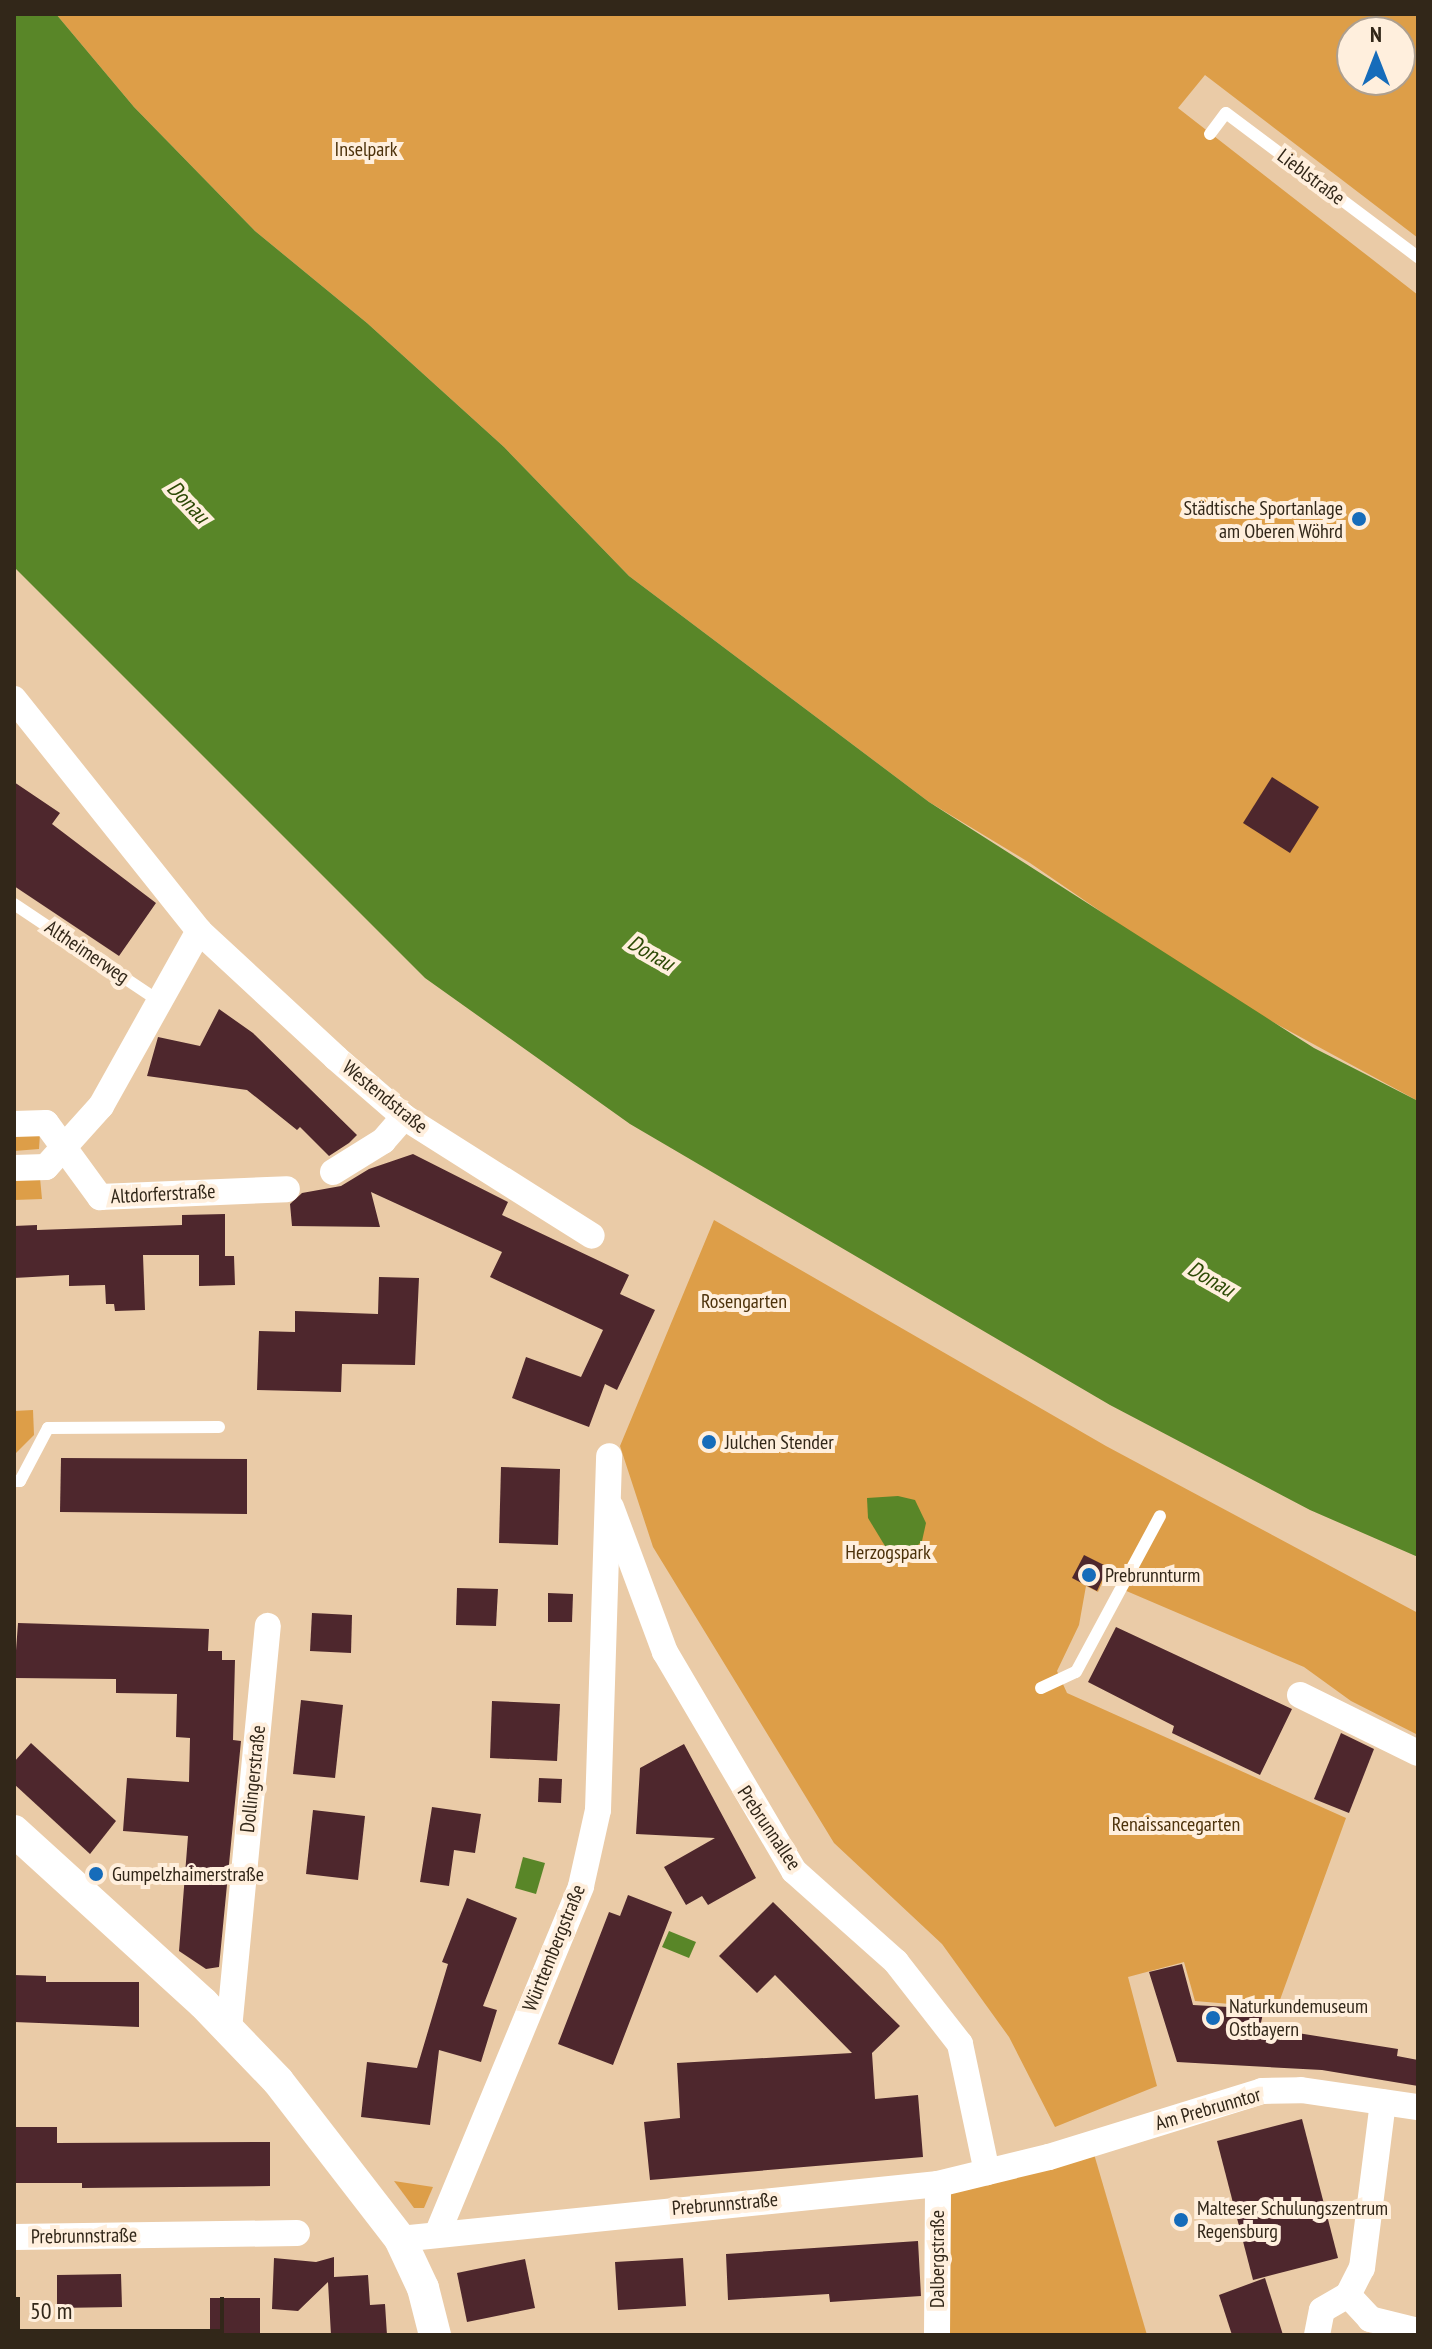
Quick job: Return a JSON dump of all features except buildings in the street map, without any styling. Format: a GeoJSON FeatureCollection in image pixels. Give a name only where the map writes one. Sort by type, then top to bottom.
{"type":"FeatureCollection","features":[{"type":"Feature","properties":{"kind":"street","name":"Westendstraße"},"geometry":{"type":"LineString","coordinates":[[14,699],[199,931],[404,1117],[592,1236]]}},
{"type":"Feature","properties":{"kind":"street"},"geometry":{"type":"LineString","coordinates":[[14,1168],[46,1167],[101,1106],[199,931]]}},
{"type":"Feature","properties":{"kind":"street"},"geometry":{"type":"LineString","coordinates":[[333,1172],[383,1141],[404,1117]]}},
{"type":"Feature","properties":{"kind":"street","name":"Altdorferstraße"},"geometry":{"type":"LineString","coordinates":[[14,1124],[46,1123],[62,1149],[100,1197],[287,1189]]}},
{"type":"Feature","properties":{"kind":"street","name":"Württembergstraße"},"geometry":{"type":"LineString","coordinates":[[438,2232],[581,1886],[598,1810],[609,1456]]}},
{"type":"Feature","properties":{"kind":"street","name":"Prebrunnallee"},"geometry":{"type":"LineString","coordinates":[[606,1494],[665,1652],[794,1871],[896,1962],[960,2044],[987,2172]]}},
{"type":"Feature","properties":{"kind":"street","name":"Dollingerstraße"},"geometry":{"type":"LineString","coordinates":[[229,2029],[268,1626]]}},
{"type":"Feature","properties":{"kind":"street"},"geometry":{"type":"LineString","coordinates":[[1300,1695],[1418,1753]]}},
{"type":"Feature","properties":{"kind":"street"},"geometry":{"type":"LineString","coordinates":[[14,1831],[229,2029],[278,2081],[400,2239],[423,2288],[435,2335]]}},
{"type":"Feature","properties":{"kind":"street","name":"Am Prebrunntor"},"geometry":{"type":"LineString","coordinates":[[1049,2157],[1262,2091],[1301,2090],[1418,2107]]}},
{"type":"Feature","properties":{"kind":"street"},"geometry":{"type":"LineString","coordinates":[[1317,2335],[1322,2310],[1348,2295],[1362,2268],[1383,2102]]}},
{"type":"Feature","properties":{"kind":"street","name":"Prebrunnstraße"},"geometry":{"type":"LineString","coordinates":[[400,2239],[438,2232],[938,2184],[1049,2157]]}},
{"type":"Feature","properties":{"kind":"street","name":"Dalbergstraße"},"geometry":{"type":"LineString","coordinates":[[937,2335],[938,2184]]}},
{"type":"Feature","properties":{"kind":"street","name":"Prebrunnstraße"},"geometry":{"type":"LineString","coordinates":[[14,2237],[297,2233]]}},
{"type":"Feature","properties":{"kind":"street"},"geometry":{"type":"LineString","coordinates":[[1348,2295],[1370,2319],[1418,2331]]}},
{"type":"Feature","properties":{"kind":"lane","name":"Lieblstraße"},"geometry":{"type":"LineString","coordinates":[[1210,134],[1226,113],[1418,257]]}},
{"type":"Feature","properties":{"kind":"lane","name":"Altheimerweg"},"geometry":{"type":"LineString","coordinates":[[14,904],[159,1001]]}},
{"type":"Feature","properties":{"kind":"lane"},"geometry":{"type":"LineString","coordinates":[[14,1481],[20,1481],[48,1428],[219,1427]]}},
{"type":"Feature","properties":{"kind":"lane"},"geometry":{"type":"LineString","coordinates":[[1041,1688],[1076,1672],[1160,1516]]}},
{"type":"Feature","properties":{"kind":"green space","name":"Inselpark"},"geometry":{"type":"Polygon","coordinates":[[[56,14],[1418,14],[1418,238],[1205,75],[1178,108],[1418,295],[1418,1101],[1221,994],[1030,863],[929,802],[629,576],[504,447],[367,323],[255,231],[134,107],[56,14]]]}},
{"type":"Feature","properties":{"kind":"green space"},"geometry":{"type":"Polygon","coordinates":[[[40,1133],[39,1149],[14,1151],[14,1134],[40,1133]]]}},
{"type":"Feature","properties":{"kind":"green space"},"geometry":{"type":"Polygon","coordinates":[[[40,1178],[42,1199],[14,1200],[14,1179],[40,1178]]]}},
{"type":"Feature","properties":{"kind":"green space","name":"Herzogspark"},"geometry":{"type":"Polygon","coordinates":[[[714,1220],[1106,1446],[1418,1613],[1418,1735],[1351,1701],[1304,1667],[1103,1581],[1098,1592],[1086,1586],[1079,1625],[1057,1671],[1067,1693],[1346,1818],[1277,2008],[1195,2001],[1184,1962],[1128,1977],[1157,2086],[1055,2127],[1009,2037],[942,1944],[834,1843],[653,1547],[620,1446],[714,1220]]]}},
{"type":"Feature","properties":{"kind":"green space"},"geometry":{"type":"Polygon","coordinates":[[[33,1410],[34,1435],[14,1455],[14,1411],[33,1410]]]}},
{"type":"Feature","properties":{"kind":"green space"},"geometry":{"type":"Polygon","coordinates":[[[1094,2154],[1147,2335],[946,2335],[945,2189],[1094,2154]]]}},
{"type":"Feature","properties":{"kind":"green space"},"geometry":{"type":"Polygon","coordinates":[[[394,2181],[433,2187],[424,2208],[414,2208],[394,2181]]]}},
{"type":"Feature","properties":{"kind":"water","name":"Donau"},"geometry":{"type":"Polygon","coordinates":[[[14,14],[56,14],[134,107],[255,231],[367,323],[504,447],[629,576],[929,802],[1314,1048],[1418,1101],[1418,1557],[1310,1510],[1110,1405],[630,1124],[425,978],[14,567],[14,14]]]}},
{"type":"Feature","properties":{"kind":"water"},"geometry":{"type":"Polygon","coordinates":[[[898,1496],[915,1500],[926,1523],[922,1541],[909,1554],[885,1546],[868,1518],[867,1498],[898,1496]]]}},
{"type":"Feature","properties":{"kind":"water"},"geometry":{"type":"Polygon","coordinates":[[[523,1857],[545,1863],[536,1894],[515,1888],[523,1857]]]}},
{"type":"Feature","properties":{"kind":"water"},"geometry":{"type":"Polygon","coordinates":[[[669,1931],[696,1942],[689,1958],[662,1947],[669,1931]]]}},
{"type":"Feature","properties":{"kind":"place","name":"Städtische Sportanlage am Oberen Wöhrd"},"geometry":{"type":"Point","coordinates":[1359,519]}},
{"type":"Feature","properties":{"kind":"place","name":"Julchen Stender"},"geometry":{"type":"Point","coordinates":[709,1442]}},
{"type":"Feature","properties":{"kind":"place","name":"Prebrunnturm"},"geometry":{"type":"Point","coordinates":[1089,1575]}},
{"type":"Feature","properties":{"kind":"place","name":"Gumpelzhaimerstraße"},"geometry":{"type":"Point","coordinates":[96,1874]}},
{"type":"Feature","properties":{"kind":"place","name":"Naturkundemuseum Ostbayern"},"geometry":{"type":"Point","coordinates":[1213,2018]}},
{"type":"Feature","properties":{"kind":"place","name":"Malteser Schulungszentrum Regensburg"},"geometry":{"type":"Point","coordinates":[1181,2220]}},
{"type":"Feature","properties":{"kind":"park label","name":"Rosengarten"},"geometry":{"type":"Point","coordinates":[744,1301]}},
{"type":"Feature","properties":{"kind":"park label","name":"Renaissancegarten"},"geometry":{"type":"Point","coordinates":[1176,1824]}}]}
